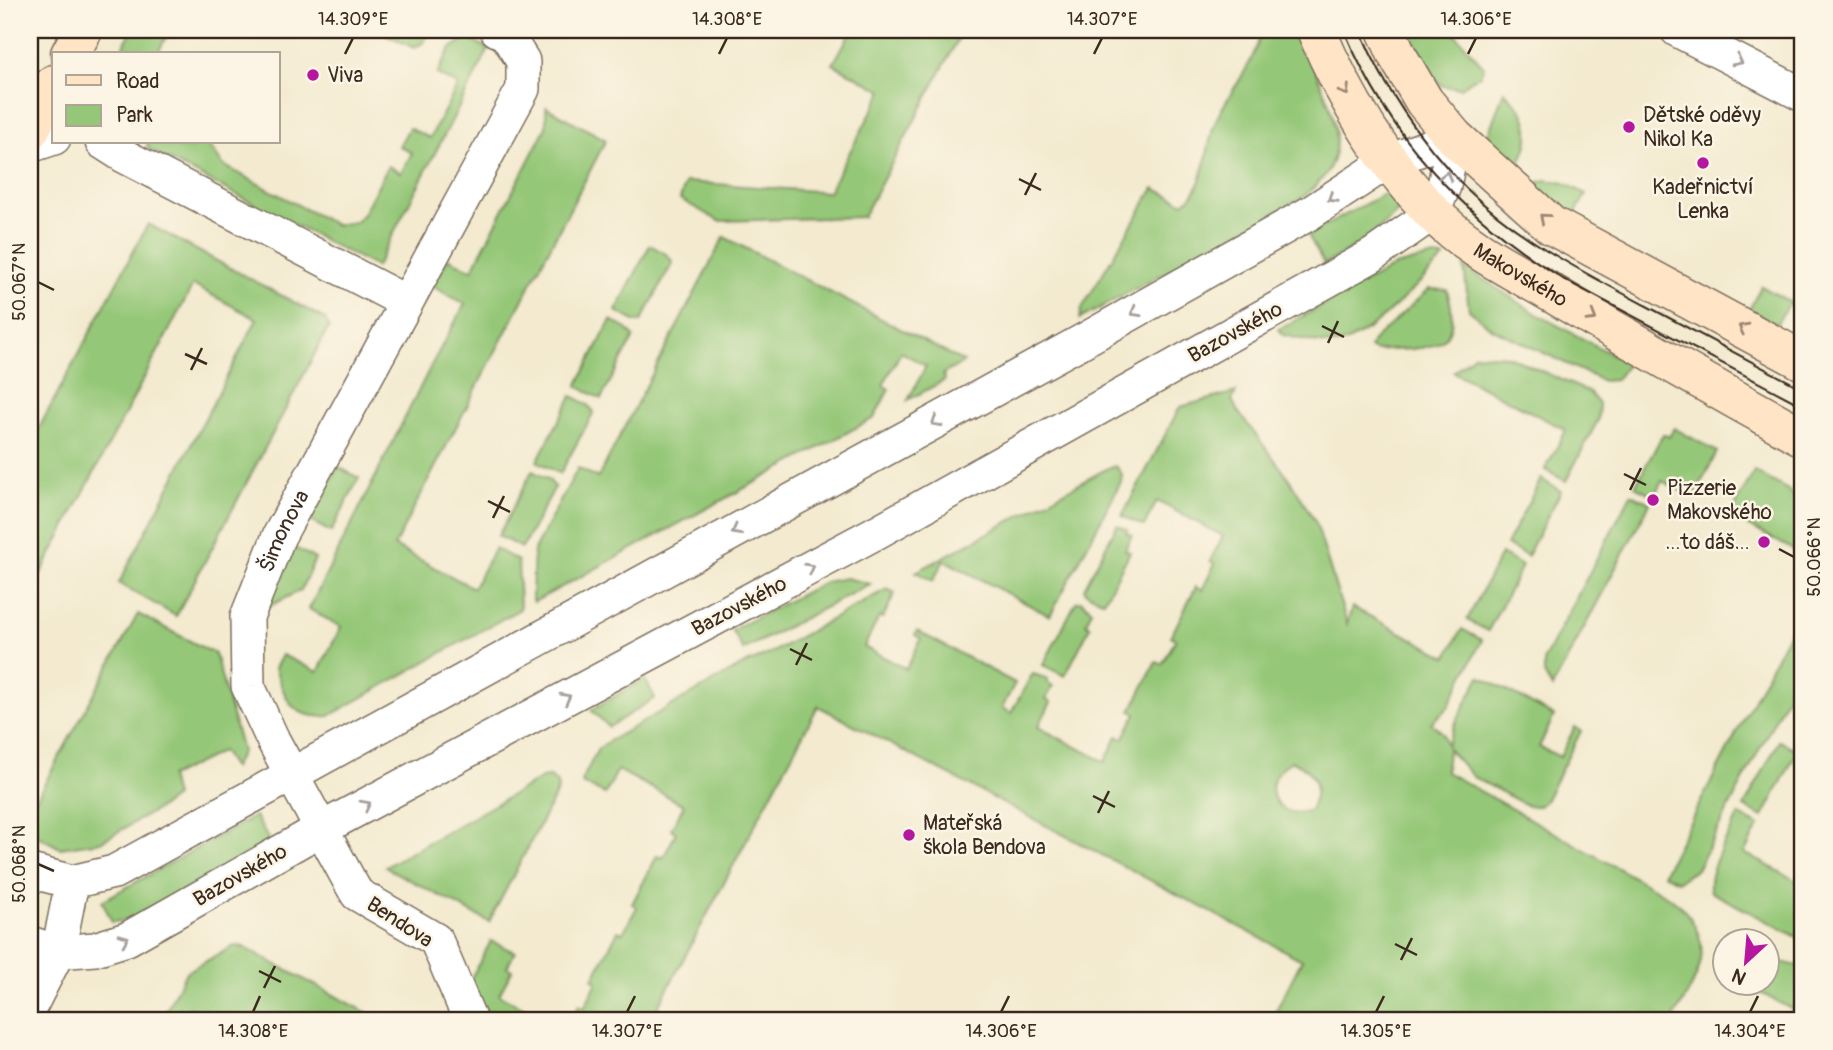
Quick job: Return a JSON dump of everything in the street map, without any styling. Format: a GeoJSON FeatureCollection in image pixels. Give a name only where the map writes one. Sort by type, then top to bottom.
{"type":"FeatureCollection","features":[{"type":"Feature","properties":{"kind":"street"},"geometry":{"type":"LineString","coordinates":[[71,52],[83,30]]}},
{"type":"Feature","properties":{"kind":"street","name":"Šimonova"},"geometry":{"type":"LineString","coordinates":[[321,829],[273,740],[248,686],[247,618],[279,536],[523,89],[523,61],[506,34],[497,30]]}},
{"type":"Feature","properties":{"kind":"street","name":"Makovského"},"geometry":{"type":"LineString","coordinates":[[1316,30],[1336,78],[1389,161],[1433,214],[1467,243],[1676,367],[1803,437]]}},
{"type":"Feature","properties":{"kind":"street"},"geometry":{"type":"LineString","coordinates":[[1386,30],[1424,101],[1454,137],[1551,225],[1803,361]]}},
{"type":"Feature","properties":{"kind":"street"},"geometry":{"type":"LineString","coordinates":[[1677,30],[1803,95]]}},
{"type":"Feature","properties":{"kind":"street"},"geometry":{"type":"LineString","coordinates":[[30,130],[52,88]]}},
{"type":"Feature","properties":{"kind":"street"},"geometry":{"type":"LineString","coordinates":[[30,871],[72,882],[114,872],[1098,333],[1310,213],[1389,161],[1454,137]]}},
{"type":"Feature","properties":{"kind":"street"},"geometry":{"type":"LineString","coordinates":[[1433,214],[1444,186],[1454,137]]}},
{"type":"Feature","properties":{"kind":"street"},"geometry":{"type":"LineString","coordinates":[[30,146],[52,139]]}},
{"type":"Feature","properties":{"kind":"street"},"geometry":{"type":"LineString","coordinates":[[105,144],[406,302]]}},
{"type":"Feature","properties":{"kind":"street","name":"Bazovského"},"geometry":{"type":"LineString","coordinates":[[44,948],[95,949],[127,939],[321,829],[877,532],[1373,255],[1433,214]]}},
{"type":"Feature","properties":{"kind":"street","name":"Bendova"},"geometry":{"type":"LineString","coordinates":[[321,829],[357,894],[436,940],[470,1020]]}},
{"type":"Feature","properties":{"kind":"street"},"geometry":{"type":"LineString","coordinates":[[30,1007],[44,948],[72,882]]}},
{"type":"Feature","properties":{"kind":"green space"},"geometry":{"type":"Polygon","coordinates":[[[132,30],[170,30],[158,52],[120,52],[132,30]]]}},
{"type":"Feature","properties":{"kind":"green space"},"geometry":{"type":"Polygon","coordinates":[[[378,30],[430,30],[424,42],[414,48],[378,30]]]}},
{"type":"Feature","properties":{"kind":"green space"},"geometry":{"type":"Polygon","coordinates":[[[852,30],[963,30],[863,217],[719,221],[680,199],[686,182],[828,192],[883,91],[833,64],[852,30]]]}},
{"type":"Feature","properties":{"kind":"green space"},"geometry":{"type":"Polygon","coordinates":[[[1261,30],[1295,30],[1326,94],[1332,112],[1336,147],[1326,173],[1301,199],[1080,319],[1082,308],[1154,188],[1184,203],[1192,196],[1201,177],[1215,123],[1254,55],[1261,30]]]}},
{"type":"Feature","properties":{"kind":"green space"},"geometry":{"type":"Polygon","coordinates":[[[1407,30],[1452,30],[1484,67],[1480,75],[1461,88],[1443,86],[1432,76],[1407,30]]]}},
{"type":"Feature","properties":{"kind":"green space"},"geometry":{"type":"Polygon","coordinates":[[[465,39],[489,49],[376,267],[148,149],[147,144],[174,144],[191,148],[196,144],[209,145],[223,165],[335,225],[356,222],[363,214],[388,166],[401,173],[412,153],[399,146],[409,128],[430,138],[458,85],[437,74],[450,49],[465,39]]]}},
{"type":"Feature","properties":{"kind":"green space"},"geometry":{"type":"Polygon","coordinates":[[[1504,91],[1521,110],[1528,129],[1525,151],[1513,172],[1486,140],[1504,91]]]}},
{"type":"Feature","properties":{"kind":"green space"},"geometry":{"type":"Polygon","coordinates":[[[546,107],[606,140],[394,546],[473,588],[495,548],[518,561],[520,609],[329,716],[306,715],[298,711],[287,698],[275,668],[282,655],[318,672],[341,627],[309,609],[465,304],[432,286],[448,258],[472,270],[546,127],[546,107]]]}},
{"type":"Feature","properties":{"kind":"green space"},"geometry":{"type":"Polygon","coordinates":[[[1546,180],[1564,183],[1586,194],[1574,216],[1529,185],[1546,180]]]}},
{"type":"Feature","properties":{"kind":"green space"},"geometry":{"type":"Polygon","coordinates":[[[1384,194],[1391,195],[1398,203],[1399,210],[1364,240],[1324,264],[1308,235],[1384,194]]]}},
{"type":"Feature","properties":{"kind":"green space"},"geometry":{"type":"Polygon","coordinates":[[[148,224],[325,319],[329,327],[176,616],[119,583],[257,319],[193,285],[30,594],[30,445],[148,224]]]}},
{"type":"Feature","properties":{"kind":"green space"},"geometry":{"type":"Polygon","coordinates":[[[724,237],[964,362],[943,374],[945,380],[908,400],[926,366],[901,352],[883,385],[889,389],[874,418],[534,602],[534,550],[578,468],[598,478],[724,237]]]}},
{"type":"Feature","properties":{"kind":"green space"},"geometry":{"type":"Polygon","coordinates":[[[650,245],[666,254],[673,262],[641,322],[636,322],[616,311],[650,245]]]}},
{"type":"Feature","properties":{"kind":"green space"},"geometry":{"type":"Polygon","coordinates":[[[1430,257],[1444,258],[1394,308],[1350,340],[1338,344],[1318,343],[1283,335],[1279,329],[1395,266],[1430,257]]]}},
{"type":"Feature","properties":{"kind":"green space"},"geometry":{"type":"Polygon","coordinates":[[[1464,267],[1540,316],[1628,363],[1616,380],[1603,381],[1491,328],[1469,310],[1464,267]]]}},
{"type":"Feature","properties":{"kind":"green space"},"geometry":{"type":"Polygon","coordinates":[[[1761,286],[1803,309],[1803,312],[1788,304],[1777,324],[1749,310],[1761,286]]]}},
{"type":"Feature","properties":{"kind":"green space"},"geometry":{"type":"Polygon","coordinates":[[[1429,289],[1447,290],[1452,311],[1451,327],[1446,337],[1436,344],[1424,347],[1375,351],[1370,348],[1373,341],[1429,289]]]}},
{"type":"Feature","properties":{"kind":"green space"},"geometry":{"type":"Polygon","coordinates":[[[611,320],[627,329],[634,337],[601,399],[577,386],[611,320]]]}},
{"type":"Feature","properties":{"kind":"green space"},"geometry":{"type":"Polygon","coordinates":[[[1475,354],[1508,356],[1589,392],[1599,404],[1598,420],[1566,481],[1545,470],[1566,430],[1453,372],[1475,354]]]}},
{"type":"Feature","properties":{"kind":"green space"},"geometry":{"type":"Polygon","coordinates":[[[1236,392],[1232,400],[1237,410],[1290,480],[1316,523],[1347,624],[1352,607],[1447,657],[1462,629],[1482,640],[1448,707],[1431,723],[1443,733],[1447,746],[1455,724],[1480,676],[1554,716],[1539,747],[1560,757],[1575,727],[1581,731],[1545,801],[1539,806],[1528,806],[1473,777],[1448,749],[1446,772],[1671,898],[1684,910],[1698,933],[1702,951],[1693,983],[1673,1020],[1271,1020],[1302,960],[818,706],[651,1020],[571,1020],[579,1005],[584,1008],[597,982],[593,979],[618,931],[623,933],[637,907],[632,904],[657,856],[663,858],[676,833],[671,829],[684,805],[618,770],[605,794],[583,784],[582,780],[598,749],[745,664],[769,654],[887,589],[895,593],[864,647],[906,669],[921,639],[915,635],[917,631],[1015,683],[1002,708],[1011,713],[1033,674],[1048,679],[1047,682],[1053,686],[1046,699],[1051,702],[1038,727],[1105,762],[1117,736],[1123,739],[1136,714],[1131,711],[1156,662],[1162,664],[1176,639],[1171,636],[1196,587],[1202,590],[1215,564],[1210,561],[1223,536],[1157,501],[1144,526],[1122,516],[1180,407],[1236,392]],[[1292,761],[1281,769],[1274,779],[1272,789],[1279,806],[1298,813],[1310,810],[1315,794],[1311,775],[1292,761]]]}},
{"type":"Feature","properties":{"kind":"green space"},"geometry":{"type":"Polygon","coordinates":[[[572,396],[587,404],[594,412],[560,474],[537,461],[572,396]]]}},
{"type":"Feature","properties":{"kind":"green space"},"geometry":{"type":"Polygon","coordinates":[[[1674,428],[1717,452],[1694,497],[1662,481],[1654,496],[1635,486],[1663,434],[1669,437],[1674,428]]]}},
{"type":"Feature","properties":{"kind":"green space"},"geometry":{"type":"Polygon","coordinates":[[[1116,466],[1122,474],[1121,482],[1050,616],[944,560],[933,581],[916,572],[1108,468],[1116,466]]]}},
{"type":"Feature","properties":{"kind":"green space"},"geometry":{"type":"Polygon","coordinates":[[[338,467],[359,478],[331,532],[310,521],[338,467]]]}},
{"type":"Feature","properties":{"kind":"green space"},"geometry":{"type":"Polygon","coordinates":[[[532,471],[548,479],[555,487],[522,548],[498,536],[532,471]]]}},
{"type":"Feature","properties":{"kind":"green space"},"geometry":{"type":"Polygon","coordinates":[[[1754,471],[1788,490],[1794,498],[1803,503],[1803,555],[1730,516],[1754,471]]]}},
{"type":"Feature","properties":{"kind":"green space"},"geometry":{"type":"Polygon","coordinates":[[[1541,479],[1561,491],[1527,556],[1506,545],[1541,479]]]}},
{"type":"Feature","properties":{"kind":"green space"},"geometry":{"type":"Polygon","coordinates":[[[1631,494],[1650,503],[1552,688],[1544,674],[1544,659],[1631,494]]]}},
{"type":"Feature","properties":{"kind":"green space"},"geometry":{"type":"Polygon","coordinates":[[[1117,525],[1132,535],[1125,550],[1130,552],[1104,601],[1085,592],[1084,588],[1117,525]]]}},
{"type":"Feature","properties":{"kind":"green space"},"geometry":{"type":"Polygon","coordinates":[[[294,547],[315,559],[301,590],[266,608],[274,586],[294,547]]]}},
{"type":"Feature","properties":{"kind":"green space"},"geometry":{"type":"Polygon","coordinates":[[[1501,554],[1522,566],[1488,631],[1467,620],[1501,554]]]}},
{"type":"Feature","properties":{"kind":"green space"},"geometry":{"type":"Polygon","coordinates":[[[846,578],[870,584],[743,650],[732,630],[825,582],[846,578]]]}},
{"type":"Feature","properties":{"kind":"green space"},"geometry":{"type":"Polygon","coordinates":[[[1081,601],[1092,610],[1086,623],[1090,627],[1065,676],[1043,665],[1076,602],[1081,601]]]}},
{"type":"Feature","properties":{"kind":"green space"},"geometry":{"type":"Polygon","coordinates":[[[1803,605],[1803,666],[1697,869],[1678,881],[1663,874],[1803,605]]]}},
{"type":"Feature","properties":{"kind":"green space"},"geometry":{"type":"Polygon","coordinates":[[[138,614],[215,654],[242,751],[233,768],[222,751],[170,777],[175,797],[100,842],[60,848],[30,832],[30,810],[138,614]]]}},
{"type":"Feature","properties":{"kind":"green space"},"geometry":{"type":"Polygon","coordinates":[[[645,679],[655,698],[609,727],[591,710],[645,679]]]}},
{"type":"Feature","properties":{"kind":"green space"},"geometry":{"type":"Polygon","coordinates":[[[1779,741],[1798,750],[1763,817],[1744,807],[1779,741]]]}},
{"type":"Feature","properties":{"kind":"green space"},"geometry":{"type":"Polygon","coordinates":[[[550,777],[557,783],[558,790],[489,922],[385,867],[542,778],[550,777]]]}},
{"type":"Feature","properties":{"kind":"green space"},"geometry":{"type":"Polygon","coordinates":[[[1739,815],[1759,826],[1744,853],[1803,884],[1803,940],[1711,892],[1711,875],[1739,815]]]}},
{"type":"Feature","properties":{"kind":"green space"},"geometry":{"type":"Polygon","coordinates":[[[255,816],[270,842],[131,920],[112,922],[102,901],[255,816]]]}},
{"type":"Feature","properties":{"kind":"green space"},"geometry":{"type":"Polygon","coordinates":[[[491,941],[515,952],[507,967],[512,970],[499,995],[547,1020],[485,1020],[470,980],[491,941]]]}},
{"type":"Feature","properties":{"kind":"green space"},"geometry":{"type":"Polygon","coordinates":[[[234,946],[241,946],[381,1020],[213,1020],[190,1008],[183,1020],[161,1020],[186,972],[234,946]]]}},
{"type":"Feature","properties":{"kind":"green space"},"geometry":{"type":"Polygon","coordinates":[[[1780,962],[1803,967],[1803,1015],[1770,998],[1780,998],[1780,962]]]}},
{"type":"Feature","properties":{"kind":"tram line"},"geometry":{"type":"LineString","coordinates":[[1344,30],[1362,70],[1407,140],[1461,201],[1493,229],[1563,279],[1803,406]]}},
{"type":"Feature","properties":{"kind":"tram line"},"geometry":{"type":"LineString","coordinates":[[1360,30],[1380,73],[1419,134],[1466,188],[1506,223],[1573,266],[1803,389]]}},
{"type":"Feature","properties":{"kind":"place","name":"Viva"},"geometry":{"type":"Point","coordinates":[313,75]}},
{"type":"Feature","properties":{"kind":"place","name":"Dětské oděvy Nikol Ka"},"geometry":{"type":"Point","coordinates":[1629,127]}},
{"type":"Feature","properties":{"kind":"place","name":"Kadeřnictví Lenka"},"geometry":{"type":"Point","coordinates":[1703,163]}},
{"type":"Feature","properties":{"kind":"place","name":"Pizzerie Makovského"},"geometry":{"type":"Point","coordinates":[1653,500]}},
{"type":"Feature","properties":{"kind":"place","name":"…to dáš…"},"geometry":{"type":"Point","coordinates":[1764,542]}},
{"type":"Feature","properties":{"kind":"place","name":"Mateřská škola Bendova"},"geometry":{"type":"Point","coordinates":[909,835]}}]}
